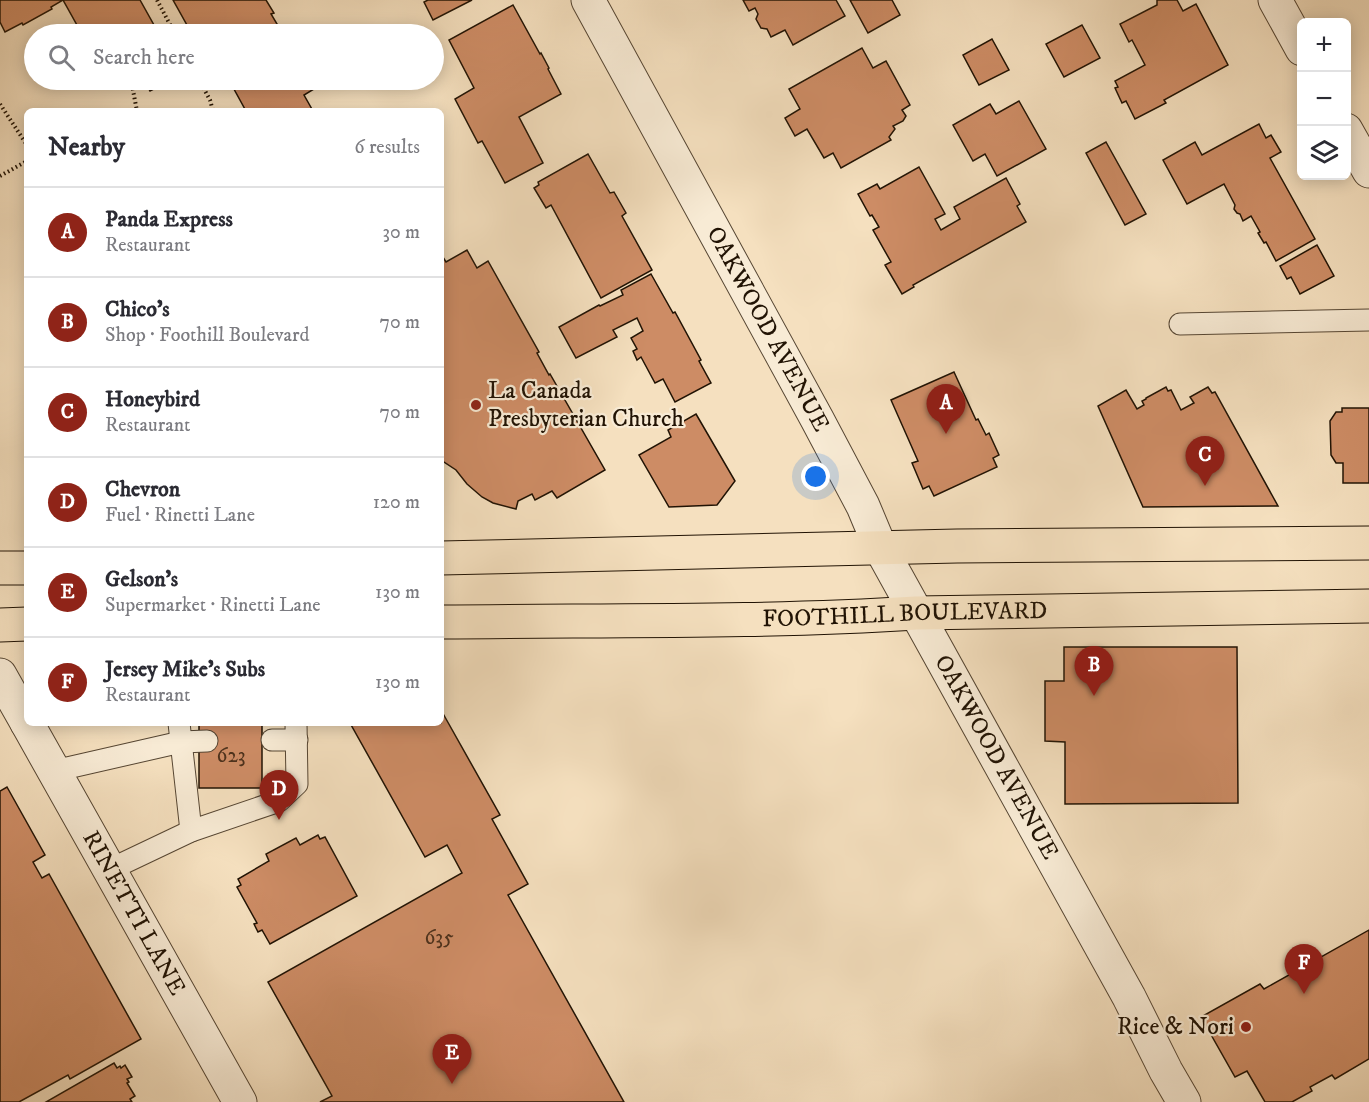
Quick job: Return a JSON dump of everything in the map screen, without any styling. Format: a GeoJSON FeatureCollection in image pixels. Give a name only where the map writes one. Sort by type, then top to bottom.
{"type":"FeatureCollection","features":[{"type":"Feature","properties":{"kind":"main road"},"geometry":{"type":"LineString","coordinates":[[444,558],[1214,543],[1369,543]]}},
{"type":"Feature","properties":{"kind":"main road"},"geometry":{"type":"LineString","coordinates":[[0,568],[24,568]]}},
{"type":"Feature","properties":{"kind":"main road","name":"FOOTHILL BOULEVARD"},"geometry":{"type":"LineString","coordinates":[[444,622],[723,620],[916,613],[1369,606]]}},
{"type":"Feature","properties":{"kind":"main road"},"geometry":{"type":"LineString","coordinates":[[0,625],[24,624]]}},
{"type":"Feature","properties":{"kind":"street","name":"OAKWOOD AVENUE"},"geometry":{"type":"LineString","coordinates":[[588,0],[818,419],[863,506],[881,549],[1130,997],[1184,1102]]}},
{"type":"Feature","properties":{"kind":"street"},"geometry":{"type":"LineString","coordinates":[[1275,0],[1297,40]]}},
{"type":"Feature","properties":{"kind":"street"},"geometry":{"type":"LineString","coordinates":[[1351,137],[1369,171]]}},
{"type":"Feature","properties":{"kind":"street","name":"RINETTI LANE"},"geometry":{"type":"LineString","coordinates":[[0,675],[24,718]]}},
{"type":"Feature","properties":{"kind":"street","name":"RINETTI LANE"},"geometry":{"type":"LineString","coordinates":[[29,726],[240,1102]]}},
{"type":"Feature","properties":{"kind":"lane"},"geometry":{"type":"LineString","coordinates":[[1180,324],[1369,320]]}},
{"type":"Feature","properties":{"kind":"lane"},"geometry":{"type":"LineString","coordinates":[[110,870],[191,831],[279,801],[297,784],[297,731],[272,740]]}},
{"type":"Feature","properties":{"kind":"lane"},"geometry":{"type":"LineString","coordinates":[[54,771],[180,732],[207,741]]}},
{"type":"Feature","properties":{"kind":"lane"},"geometry":{"type":"LineString","coordinates":[[180,732],[191,831]]}},
{"type":"Feature","properties":{"kind":"path"},"geometry":{"type":"LineString","coordinates":[[156,0],[169,24]]}},
{"type":"Feature","properties":{"kind":"path"},"geometry":{"type":"LineString","coordinates":[[133,90],[136,108]]}},
{"type":"Feature","properties":{"kind":"path"},"geometry":{"type":"LineString","coordinates":[[204,90],[212,108]]}},
{"type":"Feature","properties":{"kind":"path"},"geometry":{"type":"LineString","coordinates":[[0,104],[24,140]]}},
{"type":"Feature","properties":{"kind":"path"},"geometry":{"type":"LineString","coordinates":[[0,176],[24,162]]}},
{"type":"Feature","properties":{"kind":"building"},"geometry":{"type":"Polygon","coordinates":[[[0,0],[63,0],[51,7],[52,9],[23,25],[22,23],[5,32],[0,22],[0,0]]]}},
{"type":"Feature","properties":{"kind":"building"},"geometry":{"type":"Polygon","coordinates":[[[63,0],[140,0],[153,24],[76,24],[63,0]]]}},
{"type":"Feature","properties":{"kind":"building"},"geometry":{"type":"Polygon","coordinates":[[[173,0],[266,0],[274,13],[271,14],[277,24],[186,24],[173,0]]]}},
{"type":"Feature","properties":{"kind":"building"},"geometry":{"type":"Polygon","coordinates":[[[428,0],[472,0],[433,20],[424,2],[428,0]]]}},
{"type":"Feature","properties":{"kind":"building"},"geometry":{"type":"Polygon","coordinates":[[[743,0],[836,0],[845,16],[793,45],[785,30],[771,37],[767,29],[761,28],[756,19],[758,14],[755,8],[749,11],[743,0]]]}},
{"type":"Feature","properties":{"kind":"building"},"geometry":{"type":"Polygon","coordinates":[[[850,0],[892,0],[900,15],[868,33],[850,0]]]}},
{"type":"Feature","properties":{"kind":"building"},"geometry":{"type":"Polygon","coordinates":[[[1157,0],[1177,0],[1183,11],[1196,4],[1228,65],[1164,100],[1166,103],[1135,119],[1126,101],[1122,103],[1115,88],[1118,87],[1115,81],[1145,65],[1132,40],[1129,42],[1120,24],[1157,5],[1157,0]]]}},
{"type":"Feature","properties":{"kind":"building"},"geometry":{"type":"Polygon","coordinates":[[[513,5],[541,53],[561,94],[519,117],[543,163],[505,183],[482,141],[478,143],[455,99],[474,88],[449,40],[513,5]]]}},
{"type":"Feature","properties":{"kind":"building"},"geometry":{"type":"Polygon","coordinates":[[[1082,25],[1100,58],[1064,77],[1046,44],[1082,25]]]}},
{"type":"Feature","properties":{"kind":"building"},"geometry":{"type":"Polygon","coordinates":[[[992,39],[1009,70],[979,85],[963,55],[992,39]]]}},
{"type":"Feature","properties":{"kind":"building"},"geometry":{"type":"Polygon","coordinates":[[[862,48],[873,68],[886,61],[910,105],[902,110],[906,116],[903,121],[893,126],[895,129],[889,137],[891,140],[841,168],[833,153],[824,158],[807,129],[795,136],[785,118],[800,109],[789,89],[862,48]]]}},
{"type":"Feature","properties":{"kind":"building"},"geometry":{"type":"Polygon","coordinates":[[[234,90],[312,90],[304,95],[311,108],[244,108],[234,90]]]}},
{"type":"Feature","properties":{"kind":"building"},"geometry":{"type":"Polygon","coordinates":[[[1019,101],[1046,149],[997,176],[985,154],[973,161],[953,125],[990,104],[996,114],[1019,101]]]}},
{"type":"Feature","properties":{"kind":"building"},"geometry":{"type":"Polygon","coordinates":[[[1259,124],[1266,138],[1271,135],[1281,152],[1270,158],[1315,239],[1276,261],[1266,242],[1264,243],[1258,233],[1260,232],[1251,216],[1243,221],[1234,209],[1235,205],[1224,184],[1187,204],[1163,160],[1195,142],[1202,155],[1259,124]]]}},
{"type":"Feature","properties":{"kind":"building"},"geometry":{"type":"Polygon","coordinates":[[[1106,142],[1146,214],[1125,225],[1086,153],[1106,142]]]}},
{"type":"Feature","properties":{"kind":"building"},"geometry":{"type":"Polygon","coordinates":[[[588,154],[610,193],[614,192],[626,213],[622,216],[652,270],[601,298],[551,205],[546,208],[534,188],[539,185],[538,182],[588,154]]]}},
{"type":"Feature","properties":{"kind":"building"},"geometry":{"type":"Polygon","coordinates":[[[919,167],[945,214],[935,219],[941,230],[960,219],[954,207],[1006,178],[1020,204],[1017,206],[1026,222],[913,285],[914,287],[902,294],[885,265],[891,262],[873,230],[879,227],[858,194],[877,184],[880,189],[919,167]]]}},
{"type":"Feature","properties":{"kind":"building"},"geometry":{"type":"Polygon","coordinates":[[[1317,245],[1334,276],[1300,294],[1291,277],[1287,279],[1280,266],[1317,245]]]}},
{"type":"Feature","properties":{"kind":"building"},"geometry":{"type":"Polygon","coordinates":[[[467,250],[477,268],[488,261],[539,352],[537,353],[549,375],[605,470],[557,498],[552,491],[535,500],[532,494],[518,501],[516,509],[493,503],[482,497],[456,470],[444,462],[444,259],[446,262],[467,250]]]}},
{"type":"Feature","properties":{"kind":"building"},"geometry":{"type":"Polygon","coordinates":[[[651,274],[673,313],[675,312],[711,383],[675,402],[663,379],[655,383],[641,357],[637,360],[633,351],[637,349],[631,338],[643,331],[637,318],[613,330],[617,337],[576,358],[559,327],[623,295],[621,290],[651,274]]]}},
{"type":"Feature","properties":{"kind":"building"},"geometry":{"type":"Polygon","coordinates":[[[954,372],[976,420],[978,419],[986,435],[989,433],[999,455],[993,458],[997,467],[934,496],[929,486],[923,489],[912,463],[918,461],[891,400],[954,372]]]}},
{"type":"Feature","properties":{"kind":"building"},"geometry":{"type":"Polygon","coordinates":[[[1166,387],[1168,391],[1171,390],[1181,410],[1194,403],[1190,397],[1208,387],[1212,393],[1215,392],[1278,506],[1143,507],[1098,406],[1126,390],[1137,409],[1144,405],[1142,401],[1166,387]]]}},
{"type":"Feature","properties":{"kind":"building"},"geometry":{"type":"Polygon","coordinates":[[[1342,408],[1369,408],[1369,483],[1343,483],[1343,463],[1336,463],[1331,455],[1330,421],[1336,412],[1342,412],[1342,408]]]}},
{"type":"Feature","properties":{"kind":"building"},"geometry":{"type":"Polygon","coordinates":[[[696,414],[735,481],[717,505],[669,507],[639,455],[671,437],[668,430],[696,414]]]}},
{"type":"Feature","properties":{"kind":"building"},"geometry":{"type":"Polygon","coordinates":[[[1064,647],[1237,647],[1238,803],[1065,804],[1065,742],[1045,741],[1045,681],[1064,681],[1064,647]]]}},
{"type":"Feature","properties":{"kind":"building"},"geometry":{"type":"Polygon","coordinates":[[[444,715],[500,815],[492,819],[528,884],[508,895],[624,1102],[320,1102],[332,1096],[268,982],[462,873],[447,845],[425,857],[352,726],[444,726],[444,715]]]}},
{"type":"Feature","properties":{"kind":"building"},"geometry":{"type":"Polygon","coordinates":[[[199,726],[262,726],[262,788],[199,788],[199,726]]]}},
{"type":"Feature","properties":{"kind":"building"},"geometry":{"type":"Polygon","coordinates":[[[7,787],[45,855],[33,862],[42,878],[49,874],[141,1039],[70,1079],[68,1075],[19,1102],[0,1102],[0,791],[7,787]]]}},
{"type":"Feature","properties":{"kind":"building"},"geometry":{"type":"Polygon","coordinates":[[[318,835],[320,839],[325,837],[357,896],[270,944],[262,930],[258,932],[254,924],[257,923],[237,887],[241,885],[238,879],[269,861],[266,854],[296,838],[300,845],[318,835]]]}},
{"type":"Feature","properties":{"kind":"building"},"geometry":{"type":"Polygon","coordinates":[[[1369,930],[1369,1059],[1335,1079],[1332,1075],[1310,1087],[1312,1091],[1292,1102],[1265,1102],[1247,1071],[1235,1077],[1201,1017],[1260,984],[1264,989],[1369,930]]]}},
{"type":"Feature","properties":{"kind":"building"},"geometry":{"type":"Polygon","coordinates":[[[114,1063],[117,1068],[125,1065],[132,1077],[127,1079],[129,1082],[127,1083],[135,1096],[130,1099],[132,1102],[46,1102],[114,1063]]]}},
{"type":"Feature","properties":{"kind":"place","name":"La Canada Presbyterian Church"},"geometry":{"type":"Point","coordinates":[476,405]}},
{"type":"Feature","properties":{"kind":"place","name":"Panda Express"},"geometry":{"type":"Point","coordinates":[946,434]}},
{"type":"Feature","properties":{"kind":"place","name":"Honeybird"},"geometry":{"type":"Point","coordinates":[1205,486]}},
{"type":"Feature","properties":{"kind":"place","name":"Chico's"},"geometry":{"type":"Point","coordinates":[1094,696]}},
{"type":"Feature","properties":{"kind":"place","name":"Chevron"},"geometry":{"type":"Point","coordinates":[279,820]}},
{"type":"Feature","properties":{"kind":"place","name":"Jersey Mike's Subs"},"geometry":{"type":"Point","coordinates":[1304,994]}},
{"type":"Feature","properties":{"kind":"place","name":"Rice & Nori"},"geometry":{"type":"Point","coordinates":[1246,1027]}},
{"type":"Feature","properties":{"kind":"place","name":"Gelson's"},"geometry":{"type":"Point","coordinates":[452,1084]}}]}
